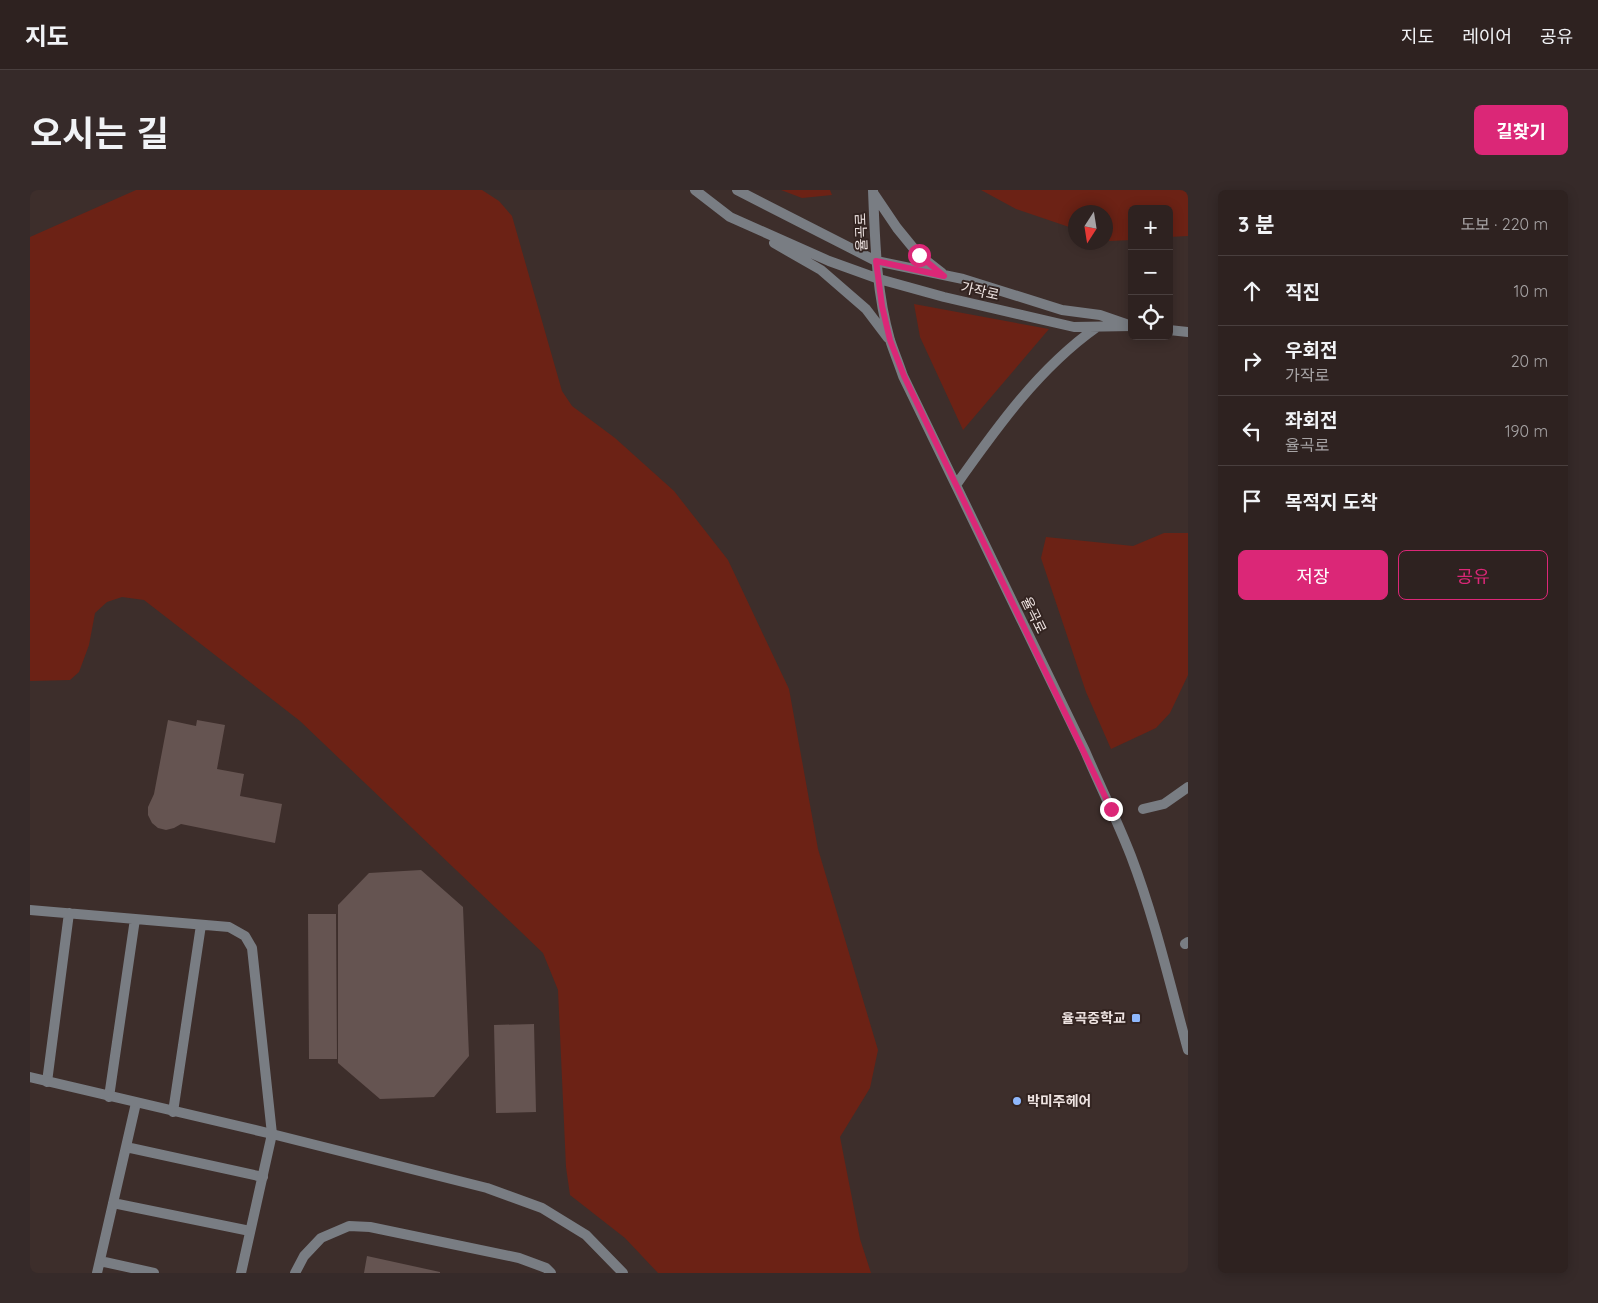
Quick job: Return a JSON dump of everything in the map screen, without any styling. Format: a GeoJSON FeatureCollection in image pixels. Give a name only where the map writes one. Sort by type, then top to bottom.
{"type":"FeatureCollection","features":[{"type":"Feature","properties":{"kind":"street","name":"가작로"},"geometry":{"type":"LineString","coordinates":[[695,190],[730,217],[829,261],[879,279],[944,297],[1074,327],[1132,326],[1100,315],[1062,310],[963,279],[876,261],[737,190]]}},
{"type":"Feature","properties":{"kind":"street"},"geometry":{"type":"LineString","coordinates":[[873,192],[897,228],[919,255],[944,276]]}},
{"type":"Feature","properties":{"kind":"street","name":"율곡로"},"geometry":{"type":"LineString","coordinates":[[873,192],[876,261],[882,306],[890,340],[904,376],[1084,751],[1131,856],[1154,927],[1188,1050]]}},
{"type":"Feature","properties":{"kind":"street"},"geometry":{"type":"LineString","coordinates":[[730,217],[821,270],[866,310],[890,340]]}},
{"type":"Feature","properties":{"kind":"street"},"geometry":{"type":"LineString","coordinates":[[956,485],[994,431],[1023,396],[1075,342],[1097,327]]}},
{"type":"Feature","properties":{"kind":"street"},"geometry":{"type":"LineString","coordinates":[[1173,330],[1188,332]]}},
{"type":"Feature","properties":{"kind":"street"},"geometry":{"type":"LineString","coordinates":[[1143,809],[1164,804],[1188,787]]}},
{"type":"Feature","properties":{"kind":"street"},"geometry":{"type":"LineString","coordinates":[[30,910],[229,927],[245,936],[252,948],[272,1134],[241,1273]]}},
{"type":"Feature","properties":{"kind":"street"},"geometry":{"type":"LineString","coordinates":[[47,1082],[69,913]]}},
{"type":"Feature","properties":{"kind":"street"},"geometry":{"type":"LineString","coordinates":[[109,1097],[135,919]]}},
{"type":"Feature","properties":{"kind":"street"},"geometry":{"type":"LineString","coordinates":[[173,1112],[201,925]]}},
{"type":"Feature","properties":{"kind":"street"},"geometry":{"type":"LineString","coordinates":[[30,1077],[272,1134],[487,1188],[542,1208],[586,1235],[623,1273]]}},
{"type":"Feature","properties":{"kind":"street"},"geometry":{"type":"LineString","coordinates":[[97,1273],[136,1103]]}},
{"type":"Feature","properties":{"kind":"street"},"geometry":{"type":"LineString","coordinates":[[126,1147],[262,1177]]}},
{"type":"Feature","properties":{"kind":"street"},"geometry":{"type":"LineString","coordinates":[[113,1202],[250,1231]]}},
{"type":"Feature","properties":{"kind":"street"},"geometry":{"type":"LineString","coordinates":[[295,1273],[304,1256],[321,1238],[349,1226],[370,1227],[519,1258],[546,1268],[551,1273]]}},
{"type":"Feature","properties":{"kind":"street"},"geometry":{"type":"LineString","coordinates":[[100,1261],[154,1273]]}},
{"type":"Feature","properties":{"kind":"shaded area"},"geometry":{"type":"Polygon","coordinates":[[[136,190],[482,190],[499,201],[512,216],[562,391],[572,406],[615,438],[674,491],[728,560],[789,689],[818,849],[878,1050],[870,1088],[840,1137],[860,1239],[871,1273],[658,1273],[625,1238],[570,1195],[566,1167],[558,990],[543,953],[300,721],[144,600],[122,597],[107,602],[95,613],[89,645],[79,672],[70,680],[30,681],[30,237],[136,190]]]}},
{"type":"Feature","properties":{"kind":"shaded area"},"geometry":{"type":"Polygon","coordinates":[[[781,190],[830,190],[832,195],[802,198],[781,190]]]}},
{"type":"Feature","properties":{"kind":"shaded area"},"geometry":{"type":"Polygon","coordinates":[[[981,190],[1188,190],[1188,236],[1173,237],[1173,205],[1128,205],[1128,240],[1113,241],[1113,205],[1068,205],[1068,227],[1016,209],[981,190]]]}},
{"type":"Feature","properties":{"kind":"shaded area"},"geometry":{"type":"Polygon","coordinates":[[[914,304],[1049,329],[963,430],[920,337],[914,304]]]}},
{"type":"Feature","properties":{"kind":"shaded area"},"geometry":{"type":"Polygon","coordinates":[[[1164,533],[1188,533],[1188,675],[1170,713],[1156,728],[1111,749],[1086,692],[1041,558],[1046,537],[1133,546],[1164,533]]]}},
{"type":"Feature","properties":{"kind":"building"},"geometry":{"type":"Polygon","coordinates":[[[168,720],[196,726],[197,720],[225,725],[217,769],[244,774],[240,796],[282,804],[275,843],[181,824],[166,830],[158,828],[152,823],[148,815],[148,807],[154,794],[168,720]]]}},
{"type":"Feature","properties":{"kind":"building"},"geometry":{"type":"Polygon","coordinates":[[[421,870],[463,907],[469,1056],[434,1097],[380,1099],[338,1063],[338,905],[369,873],[421,870]]]}},
{"type":"Feature","properties":{"kind":"building"},"geometry":{"type":"Polygon","coordinates":[[[308,914],[336,914],[337,1059],[309,1059],[308,914]]]}},
{"type":"Feature","properties":{"kind":"building"},"geometry":{"type":"Polygon","coordinates":[[[534,1024],[536,1112],[496,1113],[494,1025],[534,1024]]]}},
{"type":"Feature","properties":{"kind":"building"},"geometry":{"type":"Polygon","coordinates":[[[367,1256],[440,1272],[440,1273],[364,1273],[367,1256]]]}},
{"type":"Feature","properties":{"kind":"place","name":"율곡중학교"},"geometry":{"type":"Point","coordinates":[1136,1018]}},
{"type":"Feature","properties":{"kind":"place","name":"박미주헤어"},"geometry":{"type":"Point","coordinates":[1017,1101]}},
{"type":"Feature","properties":{"kind":"route"},"geometry":{"type":"LineString","coordinates":[[919,255],[944,276],[876,261],[882,306],[890,340],[904,376],[1111,809]]}}]}
